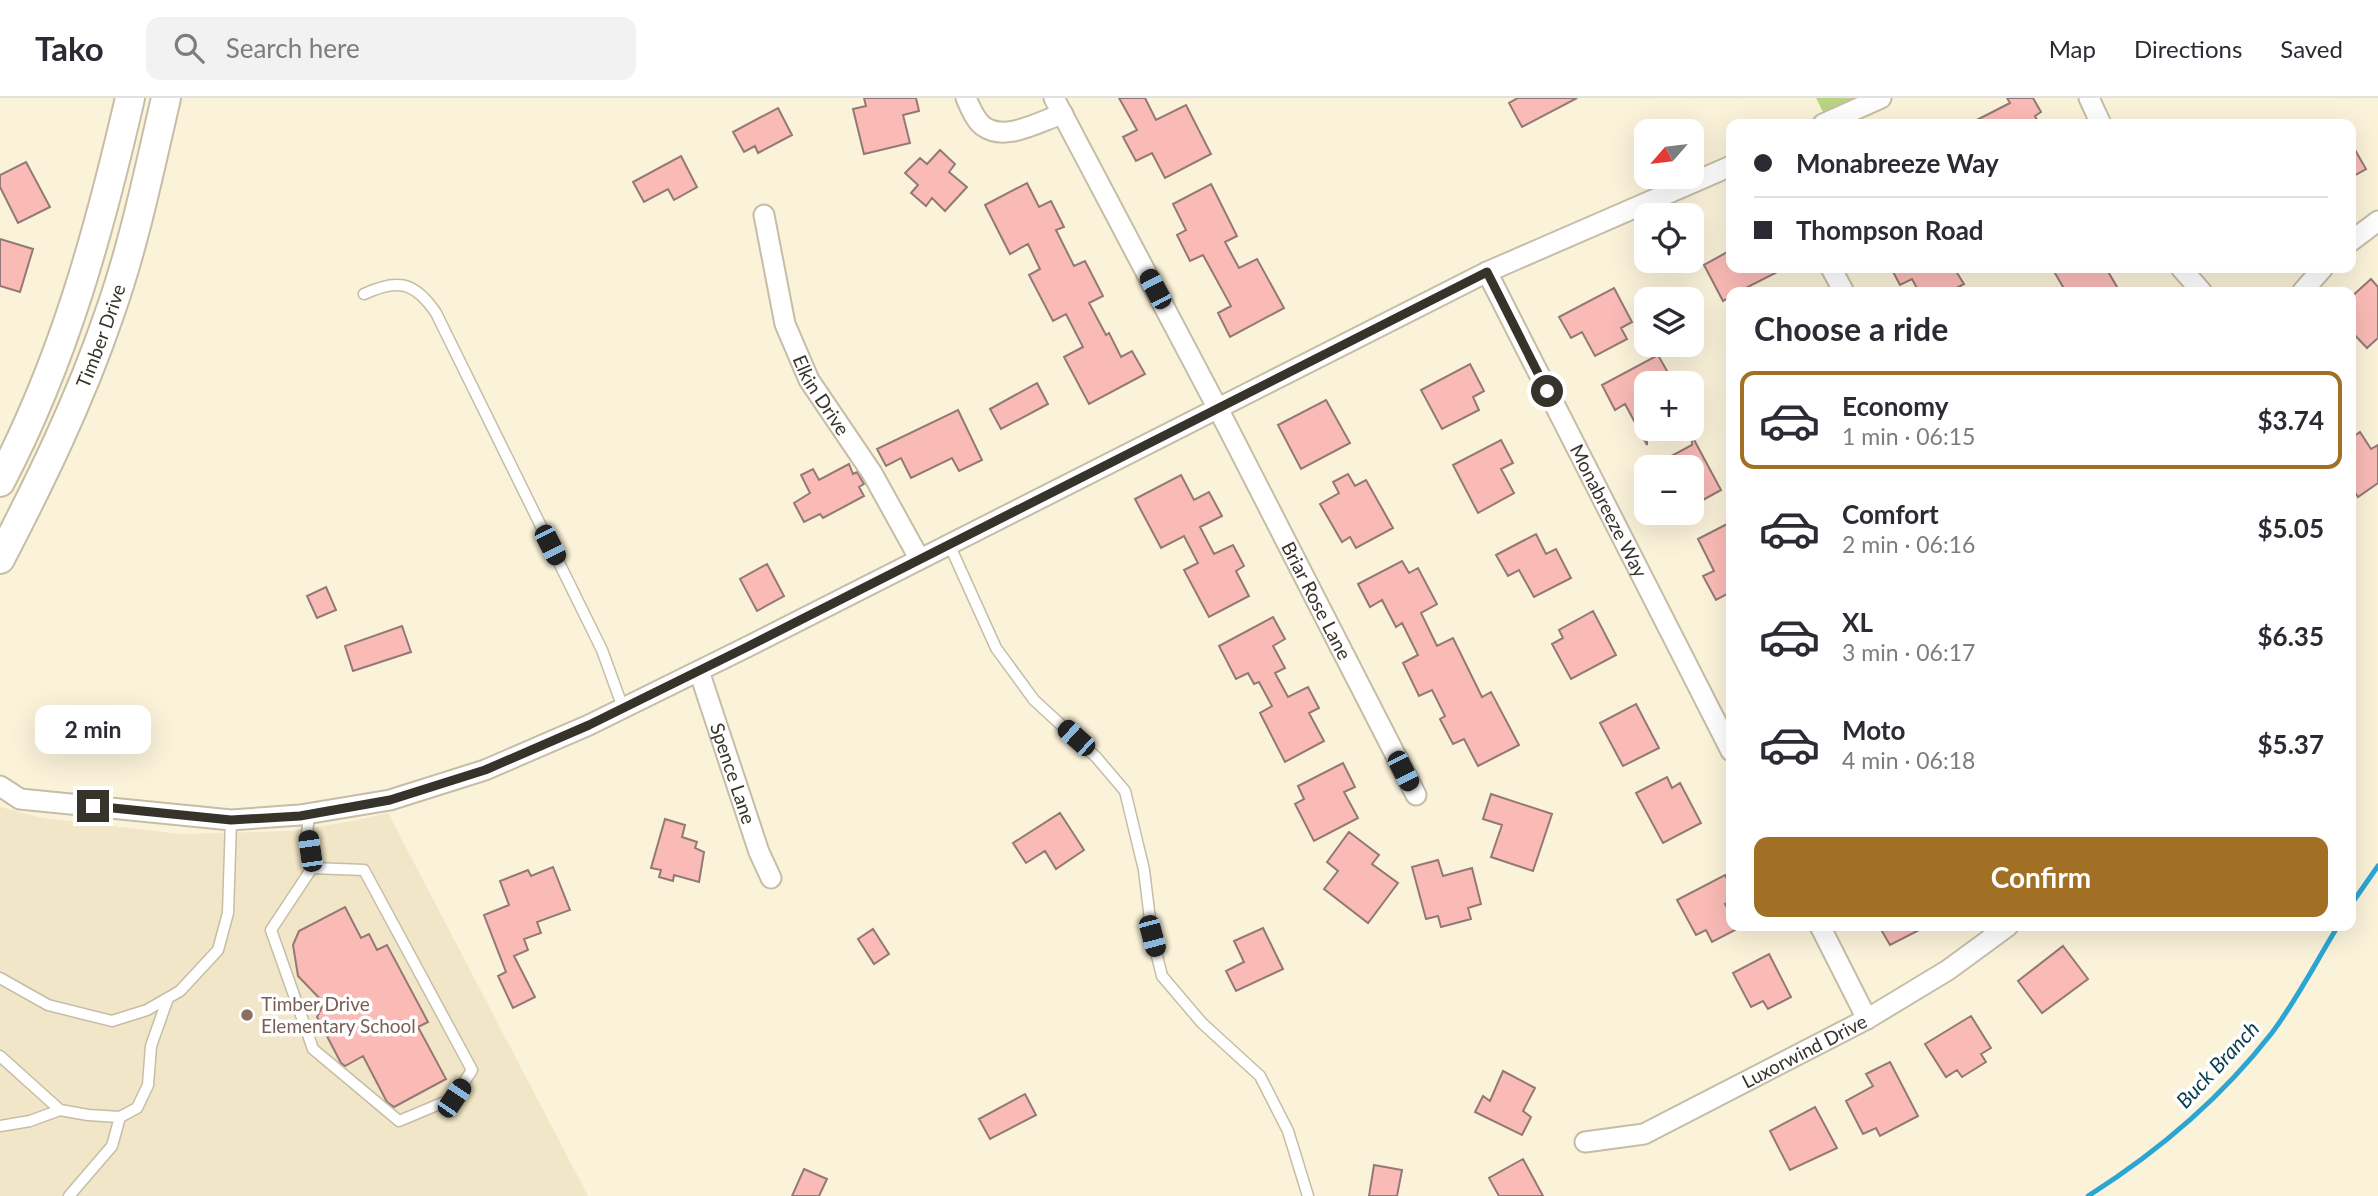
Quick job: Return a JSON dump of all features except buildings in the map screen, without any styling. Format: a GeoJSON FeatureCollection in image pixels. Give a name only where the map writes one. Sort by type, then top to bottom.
{"type":"FeatureCollection","features":[{"type":"Feature","properties":{"kind":"main road","name":"Timber Drive"},"geometry":{"type":"LineString","coordinates":[[0,482],[17,450],[76,304],[107,199],[130,98]]}},
{"type":"Feature","properties":{"kind":"main road","name":"Timber Drive"},"geometry":{"type":"LineString","coordinates":[[0,559],[49,465],[109,315],[141,208],[166,98]]}},
{"type":"Feature","properties":{"kind":"street"},"geometry":{"type":"LineString","coordinates":[[965,98],[983,126],[996,132],[1015,131],[1059,106]]}},
{"type":"Feature","properties":{"kind":"street"},"geometry":{"type":"LineString","coordinates":[[1834,119],[1881,98]]}},
{"type":"Feature","properties":{"kind":"street"},"geometry":{"type":"LineString","coordinates":[[2088,98],[2098,119]]}},
{"type":"Feature","properties":{"kind":"street","name":"Briar Rose Lane"},"geometry":{"type":"LineString","coordinates":[[1059,106],[1416,795]]}},
{"type":"Feature","properties":{"kind":"street"},"geometry":{"type":"LineString","coordinates":[[0,786],[20,799],[231,820],[309,814],[390,800],[485,770],[699,671],[1487,272],[1726,168]]}},
{"type":"Feature","properties":{"kind":"street","name":"Elkin Drive"},"geometry":{"type":"LineString","coordinates":[[764,215],[785,324],[809,380],[872,473],[919,558]]}},
{"type":"Feature","properties":{"kind":"street"},"geometry":{"type":"LineString","coordinates":[[2356,238],[2378,221]]}},
{"type":"Feature","properties":{"kind":"street","name":"Monabreeze Way"},"geometry":{"type":"LineString","coordinates":[[1487,272],[1726,741]]}},
{"type":"Feature","properties":{"kind":"street"},"geometry":{"type":"LineString","coordinates":[[2185,273],[2198,287]]}},
{"type":"Feature","properties":{"kind":"street"},"geometry":{"type":"LineString","coordinates":[[2306,287],[2319,273]]}},
{"type":"Feature","properties":{"kind":"street","name":"Spence Lane"},"geometry":{"type":"LineString","coordinates":[[699,671],[759,852],[771,878]]}},
{"type":"Feature","properties":{"kind":"street"},"geometry":{"type":"LineString","coordinates":[[1823,931],[1867,1019]]}},
{"type":"Feature","properties":{"kind":"street","name":"Luxorwind Drive"},"geometry":{"type":"LineString","coordinates":[[1586,1142],[1644,1134],[1867,1019],[1948,970],[2001,931]]}},
{"type":"Feature","properties":{"kind":"lane"},"geometry":{"type":"LineString","coordinates":[[364,294],[390,284],[408,286],[420,293],[436,313],[602,650],[623,708]]}},
{"type":"Feature","properties":{"kind":"lane"},"geometry":{"type":"LineString","coordinates":[[948,544],[996,648],[1034,700],[1096,757],[1125,791],[1144,870],[1152,936],[1162,976],[1202,1023],[1259,1076],[1289,1131],[1308,1196]]}},
{"type":"Feature","properties":{"kind":"lane"},"geometry":{"type":"LineString","coordinates":[[309,814],[307,834],[312,868],[271,930],[313,1049],[399,1121],[454,1098],[472,1070],[364,870],[312,868]]}},
{"type":"Feature","properties":{"kind":"lane"},"geometry":{"type":"LineString","coordinates":[[0,978],[48,1005],[112,1021],[147,1010],[180,991],[218,950],[228,912],[231,820]]}},
{"type":"Feature","properties":{"kind":"lane"},"geometry":{"type":"LineString","coordinates":[[0,1126],[30,1121],[60,1110],[120,1117],[137,1108],[148,1085],[152,1046],[168,998]]}},
{"type":"Feature","properties":{"kind":"lane"},"geometry":{"type":"LineString","coordinates":[[0,1056],[60,1110]]}},
{"type":"Feature","properties":{"kind":"lane"},"geometry":{"type":"LineString","coordinates":[[69,1196],[111,1146],[120,1117]]}},
{"type":"Feature","properties":{"kind":"shaded area","name":"Timber Drive Elementary School"},"geometry":{"type":"Polygon","coordinates":[[[0,807],[43,818],[180,834],[291,831],[388,813],[588,1196],[0,1196],[0,807]]]}},
{"type":"Feature","properties":{"kind":"green space"},"geometry":{"type":"Polygon","coordinates":[[[1816,98],[1879,98],[1834,119],[1826,119],[1816,98]]]}},
{"type":"Feature","properties":{"kind":"waterway","name":"Buck Branch"},"geometry":{"type":"LineString","coordinates":[[2356,897],[2378,866]]}},
{"type":"Feature","properties":{"kind":"waterway","name":"Buck Branch"},"geometry":{"type":"LineString","coordinates":[[2088,1196],[2163,1143],[2209,1102],[2252,1058],[2280,1022],[2335,931]]}},
{"type":"Feature","properties":{"kind":"place","name":"Timber Drive Elementary School"},"geometry":{"type":"Point","coordinates":[247,1015]}},
{"type":"Feature","properties":{"kind":"route"},"geometry":{"type":"LineString","coordinates":[[93,806],[231,820],[300,816],[390,800],[485,770],[589,725],[747,647],[1487,272],[1547,391]]}}]}
